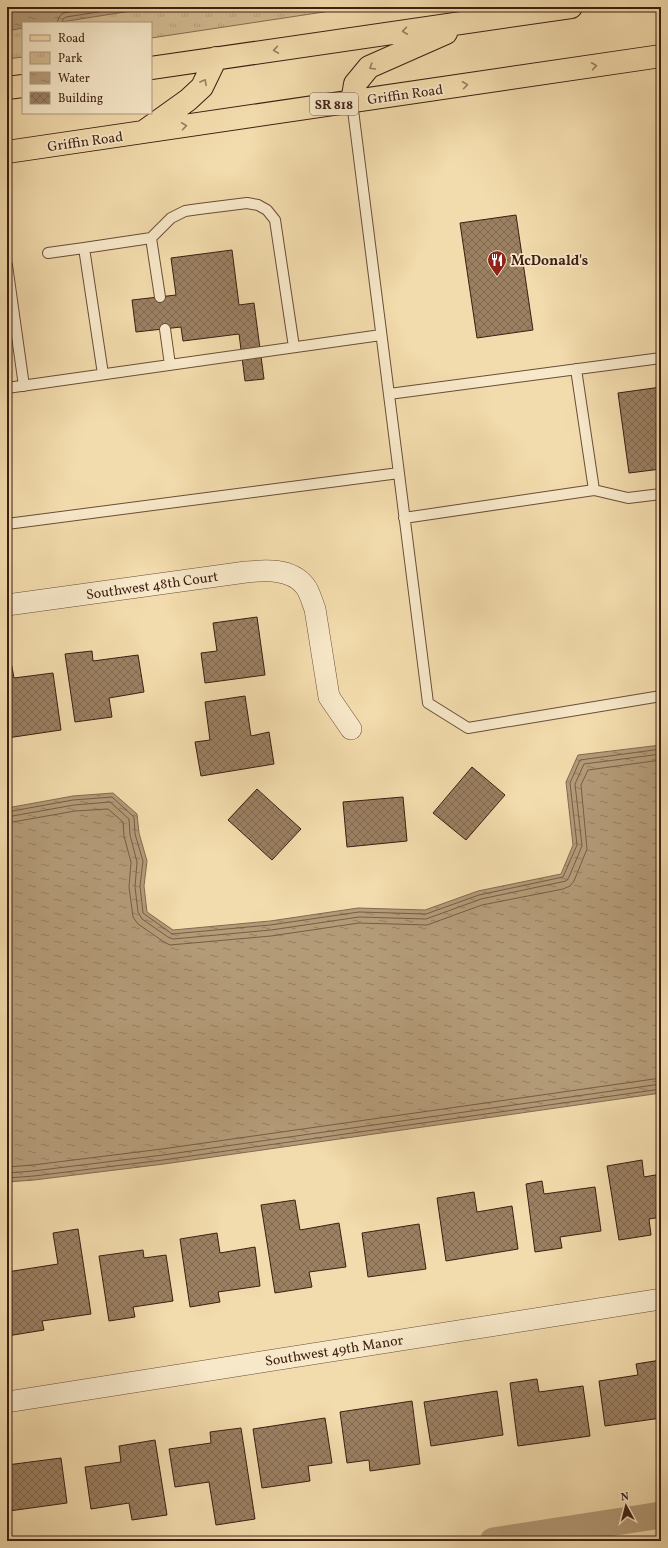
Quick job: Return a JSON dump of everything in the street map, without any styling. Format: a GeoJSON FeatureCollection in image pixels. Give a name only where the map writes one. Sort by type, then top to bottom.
{"type":"FeatureCollection","features":[{"type":"Feature","properties":{"kind":"main road"},"geometry":{"type":"LineString","coordinates":[[152,68],[571,7]]}},
{"type":"Feature","properties":{"kind":"main road"},"geometry":{"type":"LineString","coordinates":[[352,102],[355,84],[369,68],[471,22]]}},
{"type":"Feature","properties":{"kind":"main road","name":"Griffin Road"},"geometry":{"type":"LineString","coordinates":[[7,152],[661,56]]}},
{"type":"Feature","properties":{"kind":"main road"},"geometry":{"type":"LineString","coordinates":[[141,133],[188,100],[202,87],[216,58]]}},
{"type":"Feature","properties":{"kind":"main road"},"geometry":{"type":"LineString","coordinates":[[7,88],[22,86]]}},
{"type":"Feature","properties":{"kind":"street","name":"Southwest 48th Court"},"geometry":{"type":"LineString","coordinates":[[7,605],[259,571],[279,571],[296,578],[305,586],[315,609],[329,697],[351,729]]}},
{"type":"Feature","properties":{"kind":"street","name":"Southwest 49th Manor"},"geometry":{"type":"LineString","coordinates":[[7,1402],[661,1299]]}},
{"type":"Feature","properties":{"kind":"lane"},"geometry":{"type":"LineString","coordinates":[[352,102],[428,703],[468,728],[661,696]]}},
{"type":"Feature","properties":{"kind":"lane"},"geometry":{"type":"LineString","coordinates":[[48,253],[151,238],[171,218],[185,211],[247,202],[258,205],[267,210],[275,220],[294,347]]}},
{"type":"Feature","properties":{"kind":"lane"},"geometry":{"type":"LineString","coordinates":[[151,238],[160,296]]}},
{"type":"Feature","properties":{"kind":"lane"},"geometry":{"type":"LineString","coordinates":[[84,248],[103,374]]}},
{"type":"Feature","properties":{"kind":"lane"},"geometry":{"type":"LineString","coordinates":[[7,265],[24,386]]}},
{"type":"Feature","properties":{"kind":"lane"},"geometry":{"type":"LineString","coordinates":[[165,329],[170,365]]}},
{"type":"Feature","properties":{"kind":"lane"},"geometry":{"type":"LineString","coordinates":[[7,388],[381,335]]}},
{"type":"Feature","properties":{"kind":"lane"},"geometry":{"type":"LineString","coordinates":[[389,394],[661,358]]}},
{"type":"Feature","properties":{"kind":"lane"},"geometry":{"type":"LineString","coordinates":[[576,369],[594,490]]}},
{"type":"Feature","properties":{"kind":"lane"},"geometry":{"type":"LineString","coordinates":[[7,524],[399,473]]}},
{"type":"Feature","properties":{"kind":"lane"},"geometry":{"type":"LineString","coordinates":[[404,518],[594,490],[628,498],[661,494]]}},
{"type":"Feature","properties":{"kind":"green space"},"geometry":{"type":"Polygon","coordinates":[[[7,7],[357,7],[152,38],[152,22],[22,22],[22,57],[7,59],[7,7]]]}},
{"type":"Feature","properties":{"kind":"water"},"geometry":{"type":"Polygon","coordinates":[[[7,7],[156,7],[61,22],[22,22],[22,28],[7,31],[7,7]]]}},
{"type":"Feature","properties":{"kind":"water"},"geometry":{"type":"Polygon","coordinates":[[[661,745],[661,1093],[164,1164],[7,1182],[7,808],[73,796],[113,793],[137,814],[139,833],[147,861],[144,886],[147,912],[173,930],[270,921],[358,908],[425,910],[478,891],[561,874],[573,845],[566,782],[578,755],[661,745]]]}},
{"type":"Feature","properties":{"kind":"building","name":"McDonald's"},"geometry":{"type":"Polygon","coordinates":[[[516,215],[533,330],[477,338],[460,223],[516,215]]]}},
{"type":"Feature","properties":{"kind":"building"},"geometry":{"type":"Polygon","coordinates":[[[232,250],[239,305],[254,303],[264,379],[245,381],[239,334],[183,341],[181,327],[136,332],[132,300],[176,295],[171,258],[232,250]]]}},
{"type":"Feature","properties":{"kind":"building"},"geometry":{"type":"Polygon","coordinates":[[[661,387],[661,469],[629,473],[618,393],[661,387]]]}},
{"type":"Feature","properties":{"kind":"building"},"geometry":{"type":"Polygon","coordinates":[[[257,617],[265,675],[205,683],[201,653],[217,651],[213,623],[257,617]]]}},
{"type":"Feature","properties":{"kind":"building"},"geometry":{"type":"Polygon","coordinates":[[[92,651],[93,661],[138,655],[144,692],[109,698],[112,717],[75,722],[65,654],[92,651]]]}},
{"type":"Feature","properties":{"kind":"building"},"geometry":{"type":"Polygon","coordinates":[[[7,662],[11,662],[14,678],[53,673],[61,730],[7,738],[7,662]]]}},
{"type":"Feature","properties":{"kind":"building"},"geometry":{"type":"Polygon","coordinates":[[[245,696],[251,736],[269,732],[274,764],[201,776],[195,742],[210,740],[205,702],[245,696]]]}},
{"type":"Feature","properties":{"kind":"building"},"geometry":{"type":"Polygon","coordinates":[[[472,767],[505,795],[466,840],[433,813],[472,767]]]}},
{"type":"Feature","properties":{"kind":"building"},"geometry":{"type":"Polygon","coordinates":[[[257,789],[301,829],[272,860],[228,820],[257,789]]]}},
{"type":"Feature","properties":{"kind":"building"},"geometry":{"type":"Polygon","coordinates":[[[403,797],[407,841],[347,847],[343,802],[403,797]]]}},
{"type":"Feature","properties":{"kind":"building"},"geometry":{"type":"Polygon","coordinates":[[[642,1160],[644,1177],[661,1174],[661,1217],[649,1219],[651,1235],[619,1240],[607,1166],[642,1160]]]}},
{"type":"Feature","properties":{"kind":"building"},"geometry":{"type":"Polygon","coordinates":[[[542,1181],[544,1194],[595,1187],[601,1231],[560,1237],[562,1248],[535,1252],[526,1184],[542,1181]]]}},
{"type":"Feature","properties":{"kind":"building"},"geometry":{"type":"Polygon","coordinates":[[[474,1192],[477,1212],[512,1206],[518,1249],[446,1261],[437,1198],[474,1192]]]}},
{"type":"Feature","properties":{"kind":"building"},"geometry":{"type":"Polygon","coordinates":[[[295,1200],[300,1230],[339,1223],[346,1267],[309,1272],[312,1287],[275,1293],[261,1205],[295,1200]]]}},
{"type":"Feature","properties":{"kind":"building"},"geometry":{"type":"Polygon","coordinates":[[[419,1224],[426,1269],[368,1277],[362,1233],[419,1224]]]}},
{"type":"Feature","properties":{"kind":"building"},"geometry":{"type":"Polygon","coordinates":[[[78,1229],[91,1314],[42,1321],[44,1330],[7,1336],[7,1272],[58,1264],[53,1233],[78,1229]]]}},
{"type":"Feature","properties":{"kind":"building"},"geometry":{"type":"Polygon","coordinates":[[[217,1233],[220,1253],[255,1247],[260,1286],[218,1292],[220,1302],[190,1307],[180,1239],[217,1233]]]}},
{"type":"Feature","properties":{"kind":"building"},"geometry":{"type":"Polygon","coordinates":[[[143,1250],[144,1258],[166,1255],[173,1301],[133,1307],[135,1317],[109,1321],[99,1256],[143,1250]]]}},
{"type":"Feature","properties":{"kind":"building"},"geometry":{"type":"Polygon","coordinates":[[[661,1360],[661,1418],[605,1426],[599,1381],[638,1375],[636,1364],[661,1360]]]}},
{"type":"Feature","properties":{"kind":"building"},"geometry":{"type":"Polygon","coordinates":[[[537,1379],[539,1392],[583,1386],[590,1436],[518,1446],[510,1383],[537,1379]]]}},
{"type":"Feature","properties":{"kind":"building"},"geometry":{"type":"Polygon","coordinates":[[[497,1391],[503,1435],[431,1446],[424,1402],[497,1391]]]}},
{"type":"Feature","properties":{"kind":"building"},"geometry":{"type":"Polygon","coordinates":[[[412,1401],[420,1464],[370,1471],[369,1460],[347,1463],[340,1412],[412,1401]]]}},
{"type":"Feature","properties":{"kind":"building"},"geometry":{"type":"Polygon","coordinates":[[[325,1418],[332,1463],[308,1466],[310,1481],[262,1488],[253,1429],[325,1418]]]}},
{"type":"Feature","properties":{"kind":"building"},"geometry":{"type":"Polygon","coordinates":[[[241,1428],[255,1519],[216,1525],[209,1482],[175,1487],[169,1449],[211,1443],[210,1432],[241,1428]]]}},
{"type":"Feature","properties":{"kind":"building"},"geometry":{"type":"Polygon","coordinates":[[[155,1440],[167,1515],[132,1520],[129,1503],[91,1509],[85,1467],[121,1462],[119,1446],[155,1440]]]}},
{"type":"Feature","properties":{"kind":"building"},"geometry":{"type":"Polygon","coordinates":[[[61,1458],[67,1503],[9,1511],[7,1499],[7,1465],[61,1458]]]}},
{"type":"Feature","properties":{"kind":"waterway"},"geometry":{"type":"LineString","coordinates":[[493,1541],[661,1515]]}},
{"type":"Feature","properties":{"kind":"place","name":"McDonald's"},"geometry":{"type":"Point","coordinates":[497,277]}}]}
